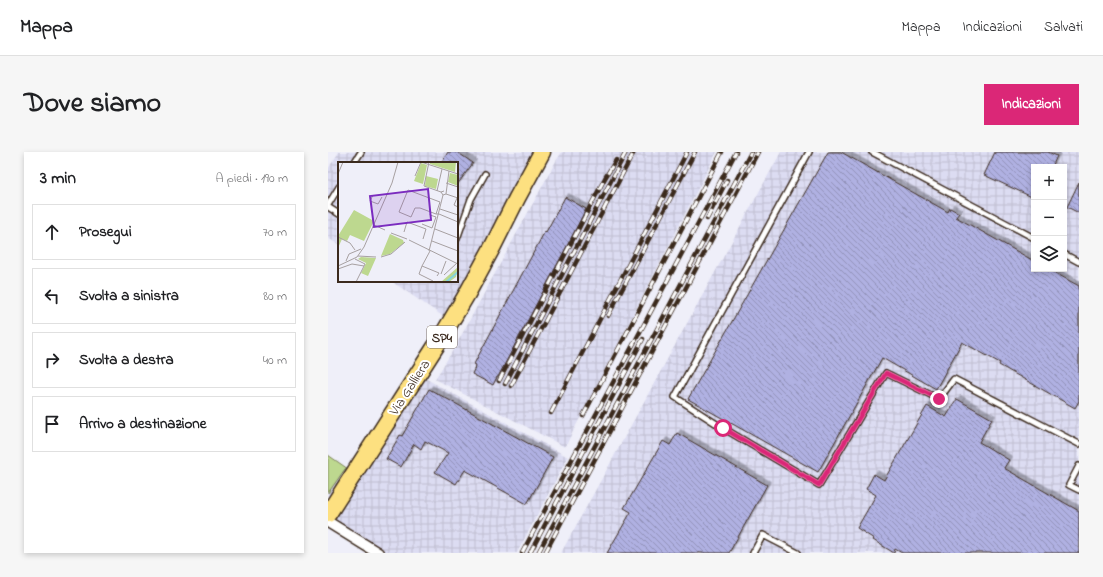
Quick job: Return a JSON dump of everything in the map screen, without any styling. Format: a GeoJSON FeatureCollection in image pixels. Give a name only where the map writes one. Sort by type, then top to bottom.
{"type":"FeatureCollection","features":[{"type":"Feature","properties":{"kind":"main road","name":"Via Galliera"},"geometry":{"type":"LineString","coordinates":[[328,514],[445,332],[489,253],[542,152]]}},
{"type":"Feature","properties":{"kind":"street"},"geometry":{"type":"LineString","coordinates":[[328,522],[378,553]]}},
{"type":"Feature","properties":{"kind":"lane"},"geometry":{"type":"LineString","coordinates":[[355,162],[361,152]]}},
{"type":"Feature","properties":{"kind":"lane"},"geometry":{"type":"LineString","coordinates":[[809,152],[675,397],[723,428],[819,485],[886,373],[939,399],[954,379],[1079,444]]}},
{"type":"Feature","properties":{"kind":"lane"},"geometry":{"type":"LineString","coordinates":[[872,152],[1031,236]]}},
{"type":"Feature","properties":{"kind":"lane"},"geometry":{"type":"LineString","coordinates":[[458,236],[471,199],[485,174]]}},
{"type":"Feature","properties":{"kind":"lane"},"geometry":{"type":"LineString","coordinates":[[338,189],[328,206],[338,213]]}},
{"type":"Feature","properties":{"kind":"lane"},"geometry":{"type":"LineString","coordinates":[[1067,256],[1079,262]]}},
{"type":"Feature","properties":{"kind":"lane"},"geometry":{"type":"LineString","coordinates":[[1079,466],[1069,485],[1079,490]]}},
{"type":"Feature","properties":{"kind":"lane"},"geometry":{"type":"LineString","coordinates":[[753,553],[763,534],[798,553]]}},
{"type":"Feature","properties":{"kind":"shaded area"},"geometry":{"type":"Polygon","coordinates":[[[339,152],[537,152],[447,319],[392,282],[458,282],[458,162],[338,162],[338,244],[328,238],[328,169],[339,152]]]}},
{"type":"Feature","properties":{"kind":"shaded area"},"geometry":{"type":"Polygon","coordinates":[[[562,152],[717,152],[565,447],[435,379],[455,347],[562,152]]]}},
{"type":"Feature","properties":{"kind":"shaded area"},"geometry":{"type":"Polygon","coordinates":[[[781,152],[1079,152],[1079,553],[561,553],[781,152]]]}},
{"type":"Feature","properties":{"kind":"shaded area"},"geometry":{"type":"Polygon","coordinates":[[[412,371],[568,457],[517,553],[379,553],[328,522],[328,493],[345,468],[348,469],[412,371]]]}},
{"type":"Feature","properties":{"kind":"green space"},"geometry":{"type":"Polygon","coordinates":[[[328,455],[348,469],[345,469],[328,493],[328,455]]]}},
{"type":"Feature","properties":{"kind":"building"},"geometry":{"type":"Polygon","coordinates":[[[448,152],[457,152],[473,163],[458,184],[458,162],[442,162],[448,152]]]}},
{"type":"Feature","properties":{"kind":"building"},"geometry":{"type":"Polygon","coordinates":[[[828,152],[841,152],[948,212],[950,208],[959,213],[956,217],[1031,259],[1031,272],[1053,272],[1079,286],[1079,401],[1075,408],[962,342],[936,389],[882,358],[818,472],[688,399],[828,152]]]}},
{"type":"Feature","properties":{"kind":"building"},"geometry":{"type":"Polygon","coordinates":[[[995,152],[1048,152],[1057,156],[1053,164],[1031,164],[1031,197],[984,175],[995,152]]]}},
{"type":"Feature","properties":{"kind":"building"},"geometry":{"type":"Polygon","coordinates":[[[1079,182],[1079,213],[1067,207],[1079,182]]]}},
{"type":"Feature","properties":{"kind":"building"},"geometry":{"type":"Polygon","coordinates":[[[565,197],[586,209],[493,385],[472,374],[476,365],[474,364],[545,231],[546,232],[565,197]]]}},
{"type":"Feature","properties":{"kind":"building"},"geometry":{"type":"Polygon","coordinates":[[[429,389],[553,457],[527,504],[465,470],[456,484],[435,472],[448,453],[425,441],[421,449],[414,444],[401,467],[386,459],[400,435],[402,436],[429,389]]]}},
{"type":"Feature","properties":{"kind":"building"},"geometry":{"type":"Polygon","coordinates":[[[957,399],[992,419],[979,442],[1009,460],[1004,468],[1079,511],[1079,553],[902,553],[895,549],[894,553],[857,528],[876,495],[866,489],[874,474],[884,480],[927,406],[946,417],[957,399]]]}},
{"type":"Feature","properties":{"kind":"building"},"geometry":{"type":"Polygon","coordinates":[[[677,433],[767,485],[729,553],[607,553],[631,512],[624,508],[663,441],[670,445],[677,433]]]}},
{"type":"Feature","properties":{"kind":"railway"},"geometry":{"type":"LineString","coordinates":[[505,384],[626,152]]}},
{"type":"Feature","properties":{"kind":"railway"},"geometry":{"type":"LineString","coordinates":[[511,386],[634,152]]}},
{"type":"Feature","properties":{"kind":"railway"},"geometry":{"type":"LineString","coordinates":[[551,413],[687,152]]}},
{"type":"Feature","properties":{"kind":"railway"},"geometry":{"type":"LineString","coordinates":[[608,316],[695,152]]}},
{"type":"Feature","properties":{"kind":"railway"},"geometry":{"type":"LineString","coordinates":[[583,416],[722,152]]}},
{"type":"Feature","properties":{"kind":"railway"},"geometry":{"type":"LineString","coordinates":[[522,553],[736,152]]}},
{"type":"Feature","properties":{"kind":"railway"},"geometry":{"type":"LineString","coordinates":[[538,553],[751,152]]}},
{"type":"Feature","properties":{"kind":"railway"},"geometry":{"type":"LineString","coordinates":[[545,553],[758,152]]}},
{"type":"Feature","properties":{"kind":"railway"},"geometry":{"type":"LineString","coordinates":[[499,381],[605,178],[616,160]]}},
{"type":"Feature","properties":{"kind":"railway"},"geometry":{"type":"LineString","coordinates":[[707,219],[727,180]]}},
{"type":"Feature","properties":{"kind":"railway"},"geometry":{"type":"LineString","coordinates":[[530,553],[643,339]]}},
{"type":"Feature","properties":{"kind":"route"},"geometry":{"type":"LineString","coordinates":[[723,428],[819,485],[886,373],[939,399]]}}]}
